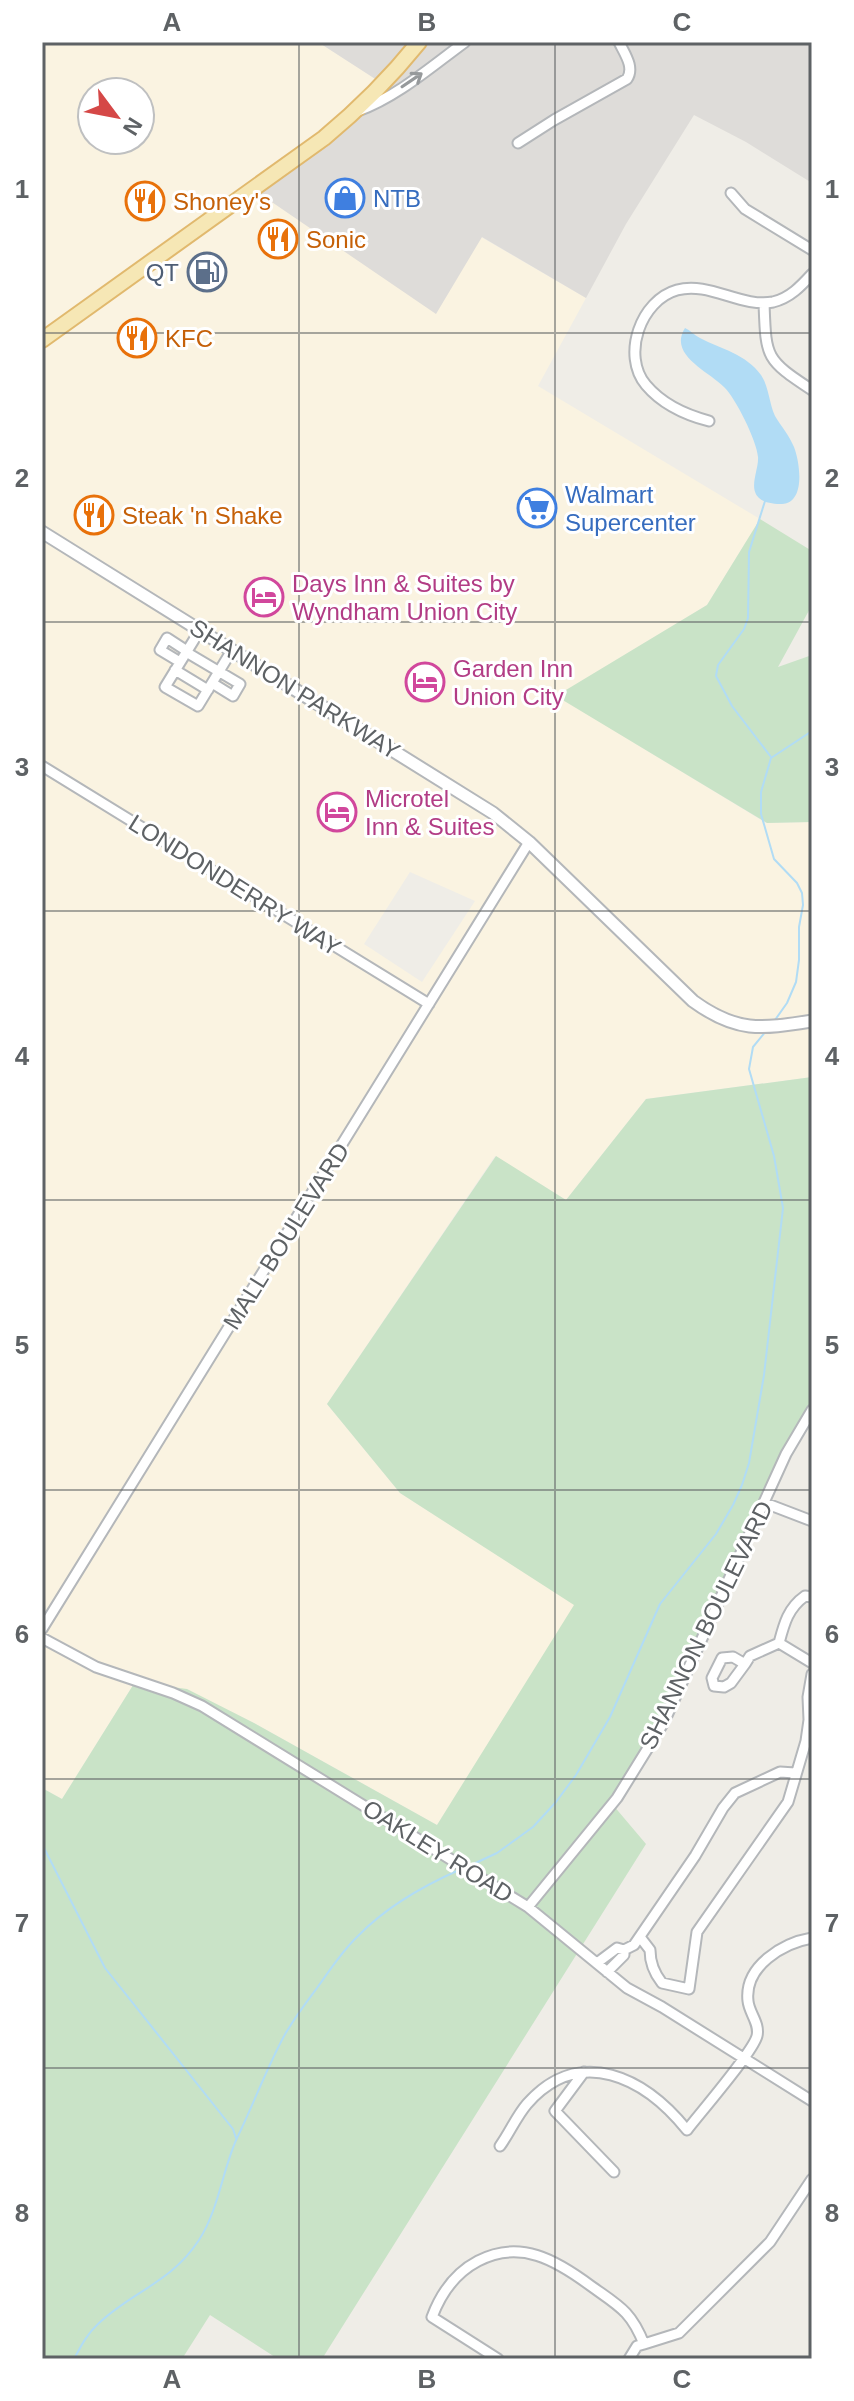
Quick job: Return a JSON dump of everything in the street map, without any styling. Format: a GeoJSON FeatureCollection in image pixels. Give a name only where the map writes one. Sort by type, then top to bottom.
{"type":"FeatureCollection","features":[{"type":"Feature","properties":{"kind":"main road"},"geometry":{"type":"LineString","coordinates":[[42,340],[324,138],[355,113],[419,42]]}},
{"type":"Feature","properties":{"kind":"street"},"geometry":{"type":"LineString","coordinates":[[355,113],[410,82],[465,42]]}},
{"type":"Feature","properties":{"kind":"street"},"geometry":{"type":"LineString","coordinates":[[518,143],[627,79],[630,67],[619,42]]}},
{"type":"Feature","properties":{"kind":"street"},"geometry":{"type":"LineString","coordinates":[[731,193],[745,209],[812,250]]}},
{"type":"Feature","properties":{"kind":"street"},"geometry":{"type":"LineString","coordinates":[[709,421],[689,416],[671,405],[654,394],[642,380],[633,349],[645,317],[662,297],[677,290],[697,288],[764,303],[785,298],[812,274]]}},
{"type":"Feature","properties":{"kind":"street"},"geometry":{"type":"LineString","coordinates":[[764,303],[766,345],[770,357],[780,368],[812,390]]}},
{"type":"Feature","properties":{"kind":"street","name":"SHANNON PARKWAY"},"geometry":{"type":"LineString","coordinates":[[44,537],[200,630],[493,813],[529,842],[709,1013],[746,1027],[768,1028],[812,1021]]}},
{"type":"Feature","properties":{"kind":"street"},"geometry":{"type":"LineString","coordinates":[[200,630],[165,687],[198,706],[232,650]]}},
{"type":"Feature","properties":{"kind":"street"},"geometry":{"type":"LineString","coordinates":[[167,638],[240,684],[233,696],[210,687],[178,666],[160,650],[167,638]]}},
{"type":"Feature","properties":{"kind":"street","name":"LONDONDERRY WAY"},"geometry":{"type":"LineString","coordinates":[[42,766],[429,1004]]}},
{"type":"Feature","properties":{"kind":"street","name":"MALL BOULEVARD"},"geometry":{"type":"LineString","coordinates":[[42,1629],[529,842]]}},
{"type":"Feature","properties":{"kind":"street","name":"SHANNON BOULEVARD"},"geometry":{"type":"LineString","coordinates":[[528,1907],[617,1798],[664,1722],[786,1454],[812,1410]]}},
{"type":"Feature","properties":{"kind":"street"},"geometry":{"type":"LineString","coordinates":[[765,1503],[812,1521]]}},
{"type":"Feature","properties":{"kind":"street"},"geometry":{"type":"LineString","coordinates":[[779,1643],[786,1616],[795,1603],[805,1596],[812,1597]]}},
{"type":"Feature","properties":{"kind":"street","name":"OAKLEY ROAD"},"geometry":{"type":"LineString","coordinates":[[42,1638],[96,1667],[202,1706],[528,1907],[627,1988],[812,2101]]}},
{"type":"Feature","properties":{"kind":"street"},"geometry":{"type":"LineString","coordinates":[[779,1643],[812,1663]]}},
{"type":"Feature","properties":{"kind":"street"},"geometry":{"type":"LineString","coordinates":[[745,1664],[750,1656],[779,1643]]}},
{"type":"Feature","properties":{"kind":"street"},"geometry":{"type":"LineString","coordinates":[[597,1963],[617,1948],[633,1944],[650,1950],[656,1975],[662,1983],[689,1989],[697,1932],[788,1802],[806,1741],[812,1674]]}},
{"type":"Feature","properties":{"kind":"street"},"geometry":{"type":"LineString","coordinates":[[607,1972],[633,1944],[735,1793],[780,1772],[795,1773]]}},
{"type":"Feature","properties":{"kind":"street"},"geometry":{"type":"LineString","coordinates":[[500,2146],[513,2122],[543,2089],[562,2078],[584,2072],[606,2073],[637,2085],[665,2104],[687,2130],[757,2035],[756,2021],[747,2000],[748,1989],[758,1969],[774,1953],[812,1938]]}},
{"type":"Feature","properties":{"kind":"street"},"geometry":{"type":"LineString","coordinates":[[584,2072],[555,2111],[614,2172]]}},
{"type":"Feature","properties":{"kind":"street"},"geometry":{"type":"LineString","coordinates":[[629,2359],[637,2346],[679,2333],[770,2242],[812,2179]]}},
{"type":"Feature","properties":{"kind":"street"},"geometry":{"type":"LineString","coordinates":[[498,2359],[432,2317],[454,2279],[471,2265],[502,2251],[524,2251],[575,2274],[629,2314],[644,2344]]}},
{"type":"Feature","properties":{"kind":"shaded area"},"geometry":{"type":"Polygon","coordinates":[[[42,42],[318,42],[384,84],[323,145],[261,193],[436,313],[481,237],[586,298],[538,386],[760,519],[707,605],[557,696],[766,823],[812,822],[812,1077],[646,1099],[566,1200],[495,1156],[327,1404],[400,1493],[575,1605],[437,1825],[254,1723],[187,1690],[135,1682],[62,1799],[42,1788],[42,42]],[[410,872],[364,944],[422,982],[475,901],[410,872]]]}},
{"type":"Feature","properties":{"kind":"shaded area"},"geometry":{"type":"Polygon","coordinates":[[[318,42],[812,42],[812,183],[746,142],[694,115],[626,224],[586,298],[482,237],[436,314],[260,194],[323,145],[383,84],[318,42]]]}},
{"type":"Feature","properties":{"kind":"green space"},"geometry":{"type":"Polygon","coordinates":[[[760,519],[812,551],[812,605],[778,667],[812,655],[812,822],[767,823],[556,696],[707,605],[760,519]]]}},
{"type":"Feature","properties":{"kind":"green space"},"geometry":{"type":"Polygon","coordinates":[[[812,1077],[812,1409],[757,1508],[687,1667],[613,1805],[646,1844],[322,2359],[278,2359],[210,2315],[182,2359],[42,2359],[42,1788],[62,1799],[135,1682],[187,1689],[437,1825],[574,1605],[400,1493],[327,1404],[496,1156],[566,1200],[646,1099],[812,1077]]]}},
{"type":"Feature","properties":{"kind":"water"},"geometry":{"type":"Polygon","coordinates":[[[685,328],[741,357],[761,375],[775,416],[790,438],[796,454],[798,489],[790,502],[770,503],[756,494],[754,484],[758,457],[750,430],[729,392],[686,354],[681,338],[685,328]]]}},
{"type":"Feature","properties":{"kind":"waterway"},"geometry":{"type":"LineString","coordinates":[[765,501],[749,552],[748,618],[744,629],[718,665],[716,676],[732,706],[771,757]]}},
{"type":"Feature","properties":{"kind":"waterway"},"geometry":{"type":"LineString","coordinates":[[775,1020],[796,982],[803,905],[797,883],[774,859],[761,814],[761,792],[771,758],[812,731]]}},
{"type":"Feature","properties":{"kind":"waterway"},"geometry":{"type":"LineString","coordinates":[[469,1866],[497,1853],[533,1827],[576,1775],[610,1717],[660,1604],[716,1534],[742,1485],[749,1463],[764,1375],[783,1208],[774,1156],[749,1069],[753,1047],[766,1031]]}},
{"type":"Feature","properties":{"kind":"waterway"},"geometry":{"type":"LineString","coordinates":[[42,1844],[105,1968],[233,2129],[236,2138]]}},
{"type":"Feature","properties":{"kind":"waterway"},"geometry":{"type":"LineString","coordinates":[[74,2359],[98,2324],[176,2267],[199,2240],[211,2216],[237,2138],[277,2050],[341,1954],[369,1925],[393,1907],[459,1870]]}},
{"type":"Feature","properties":{"kind":"place","name":"NTB"},"geometry":{"type":"Point","coordinates":[345,198]}},
{"type":"Feature","properties":{"kind":"place","name":"Shoney's"},"geometry":{"type":"Point","coordinates":[145,201]}},
{"type":"Feature","properties":{"kind":"place","name":"Sonic"},"geometry":{"type":"Point","coordinates":[278,239]}},
{"type":"Feature","properties":{"kind":"place","name":"QT"},"geometry":{"type":"Point","coordinates":[207,272]}},
{"type":"Feature","properties":{"kind":"place","name":"KFC"},"geometry":{"type":"Point","coordinates":[137,338]}},
{"type":"Feature","properties":{"kind":"place","name":"Walmart Supercenter"},"geometry":{"type":"Point","coordinates":[537,508]}},
{"type":"Feature","properties":{"kind":"place","name":"Steak 'n Shake"},"geometry":{"type":"Point","coordinates":[94,515]}},
{"type":"Feature","properties":{"kind":"place","name":"Days Inn & Suites by Wyndham Union City"},"geometry":{"type":"Point","coordinates":[264,597]}},
{"type":"Feature","properties":{"kind":"place","name":"Garden Inn Union City"},"geometry":{"type":"Point","coordinates":[425,682]}},
{"type":"Feature","properties":{"kind":"place","name":"Microtel Inn & Suites"},"geometry":{"type":"Point","coordinates":[337,812]}}]}
